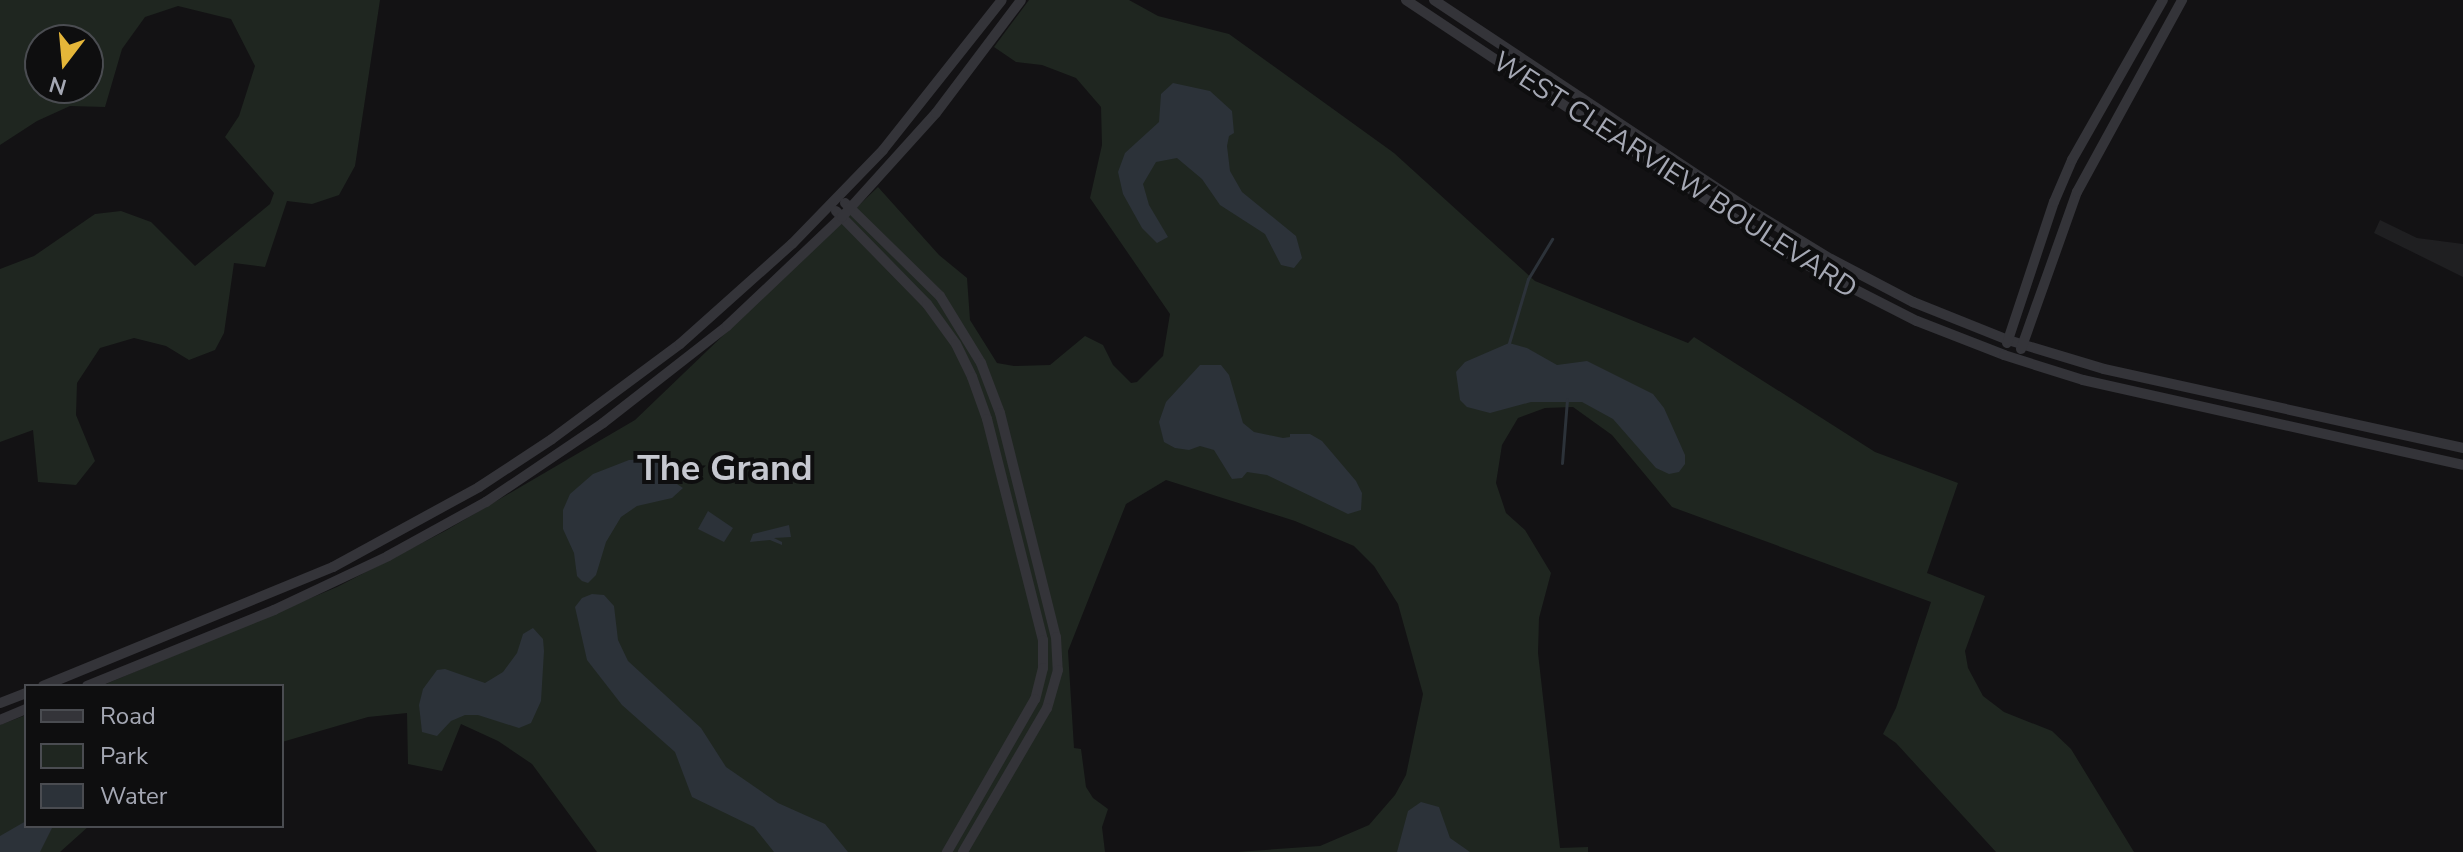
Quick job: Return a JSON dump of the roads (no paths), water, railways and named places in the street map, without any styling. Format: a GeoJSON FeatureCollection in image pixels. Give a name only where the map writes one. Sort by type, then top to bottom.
{"type":"FeatureCollection","features":[{"type":"Feature","properties":{"kind":"street"},"geometry":{"type":"LineString","coordinates":[[48,684],[333,567],[479,487],[562,432],[680,344],[802,235],[883,150],[1002,0]]}},
{"type":"Feature","properties":{"kind":"street"},"geometry":{"type":"LineString","coordinates":[[92,684],[341,580],[486,502],[603,423],[687,359],[762,294],[952,93],[1021,0]]}},
{"type":"Feature","properties":{"kind":"street","name":"WEST CLEARVIEW BOULEVARD"},"geometry":{"type":"LineString","coordinates":[[1406,0],[1799,261],[1917,321],[2010,357],[2132,392],[2463,465]]}},
{"type":"Feature","properties":{"kind":"street","name":"WEST CLEARVIEW BOULEVARD"},"geometry":{"type":"LineString","coordinates":[[1434,0],[1804,244],[1913,302],[2023,345],[2151,380],[2463,448]]}},
{"type":"Feature","properties":{"kind":"street"},"geometry":{"type":"LineString","coordinates":[[2010,357],[2008,340],[2054,202],[2072,160],[2163,0]]}},
{"type":"Feature","properties":{"kind":"street"},"geometry":{"type":"LineString","coordinates":[[2010,357],[2023,345],[2077,192],[2182,0]]}},
{"type":"Feature","properties":{"kind":"street"},"geometry":{"type":"LineString","coordinates":[[848,206],[940,296],[975,352],[1000,413],[1042,575],[1059,655],[1054,690],[1042,718],[963,852]]}},
{"type":"Feature","properties":{"kind":"street"},"geometry":{"type":"LineString","coordinates":[[839,214],[927,304],[956,344],[987,419],[1043,640],[1041,683],[1026,720],[947,852]]}},
{"type":"Feature","properties":{"kind":"street"},"geometry":{"type":"LineString","coordinates":[[987,419],[1000,413]]}},
{"type":"Feature","properties":{"kind":"street"},"geometry":{"type":"LineString","coordinates":[[1002,478],[1015,474]]}},
{"type":"Feature","properties":{"kind":"street"},"geometry":{"type":"LineString","coordinates":[[1027,578],[1042,575]]}},
{"type":"Feature","properties":{"kind":"street"},"geometry":{"type":"LineString","coordinates":[[0,703],[24,694]]}},
{"type":"Feature","properties":{"kind":"street"},"geometry":{"type":"LineString","coordinates":[[0,720],[24,710]]}},
{"type":"Feature","properties":{"kind":"water"},"geometry":{"type":"Polygon","coordinates":[[[1173,83],[1210,91],[1232,111],[1234,133],[1229,136],[1227,146],[1230,171],[1242,192],[1296,236],[1302,258],[1294,268],[1281,265],[1265,234],[1220,205],[1202,179],[1177,158],[1156,162],[1143,184],[1149,205],[1168,237],[1157,243],[1142,228],[1123,194],[1118,172],[1125,153],[1159,122],[1161,94],[1173,83]]]}},
{"type":"Feature","properties":{"kind":"water"},"geometry":{"type":"Polygon","coordinates":[[[1509,343],[1527,348],[1557,365],[1587,361],[1653,394],[1664,408],[1685,455],[1685,464],[1679,472],[1669,474],[1656,468],[1613,419],[1582,402],[1531,402],[1490,413],[1467,407],[1460,400],[1456,372],[1465,362],[1509,343]]]}},
{"type":"Feature","properties":{"kind":"water"},"geometry":{"type":"Polygon","coordinates":[[[1200,365],[1221,365],[1229,375],[1243,423],[1254,432],[1283,438],[1290,437],[1290,434],[1310,434],[1322,441],[1356,481],[1362,493],[1361,510],[1348,514],[1267,475],[1247,472],[1242,478],[1232,479],[1214,450],[1200,446],[1189,450],[1175,448],[1164,442],[1159,422],[1166,402],[1200,365]]]}},
{"type":"Feature","properties":{"kind":"water"},"geometry":{"type":"Polygon","coordinates":[[[646,459],[681,470],[674,482],[683,488],[672,498],[637,506],[621,517],[606,542],[596,575],[588,583],[582,581],[577,576],[574,553],[563,529],[563,510],[570,494],[593,474],[629,460],[646,459]]]}},
{"type":"Feature","properties":{"kind":"water"},"geometry":{"type":"Polygon","coordinates":[[[708,511],[733,528],[724,542],[698,529],[708,511]]]}},
{"type":"Feature","properties":{"kind":"water"},"geometry":{"type":"Polygon","coordinates":[[[789,525],[791,537],[774,538],[782,545],[770,540],[750,542],[753,534],[789,525]]]}},
{"type":"Feature","properties":{"kind":"water"},"geometry":{"type":"Polygon","coordinates":[[[592,594],[604,595],[614,606],[618,640],[628,661],[701,728],[726,767],[778,803],[825,824],[848,852],[774,852],[754,827],[692,797],[675,752],[622,705],[587,660],[575,607],[582,598],[592,594]]]}},
{"type":"Feature","properties":{"kind":"water"},"geometry":{"type":"Polygon","coordinates":[[[533,628],[543,639],[544,651],[541,701],[531,723],[519,728],[478,715],[465,715],[451,721],[437,736],[422,732],[419,705],[423,689],[437,670],[445,669],[485,683],[503,672],[517,653],[523,634],[533,628]]]}},
{"type":"Feature","properties":{"kind":"water"},"geometry":{"type":"Polygon","coordinates":[[[1421,802],[1439,807],[1450,838],[1470,852],[1397,852],[1408,811],[1421,802]]]}},
{"type":"Feature","properties":{"kind":"water"},"geometry":{"type":"Polygon","coordinates":[[[24,822],[24,828],[52,828],[40,852],[0,852],[0,836],[24,822]]]}},
{"type":"Feature","properties":{"kind":"waterway"},"geometry":{"type":"LineString","coordinates":[[1509,343],[1528,279],[1552,239]]}},
{"type":"Feature","properties":{"kind":"waterway"},"geometry":{"type":"LineString","coordinates":[[1562,463],[1567,399]]}},
{"type":"Feature","properties":{"kind":"district","name":"The Grand"},"geometry":{"type":"Point","coordinates":[725,469]}}]}
